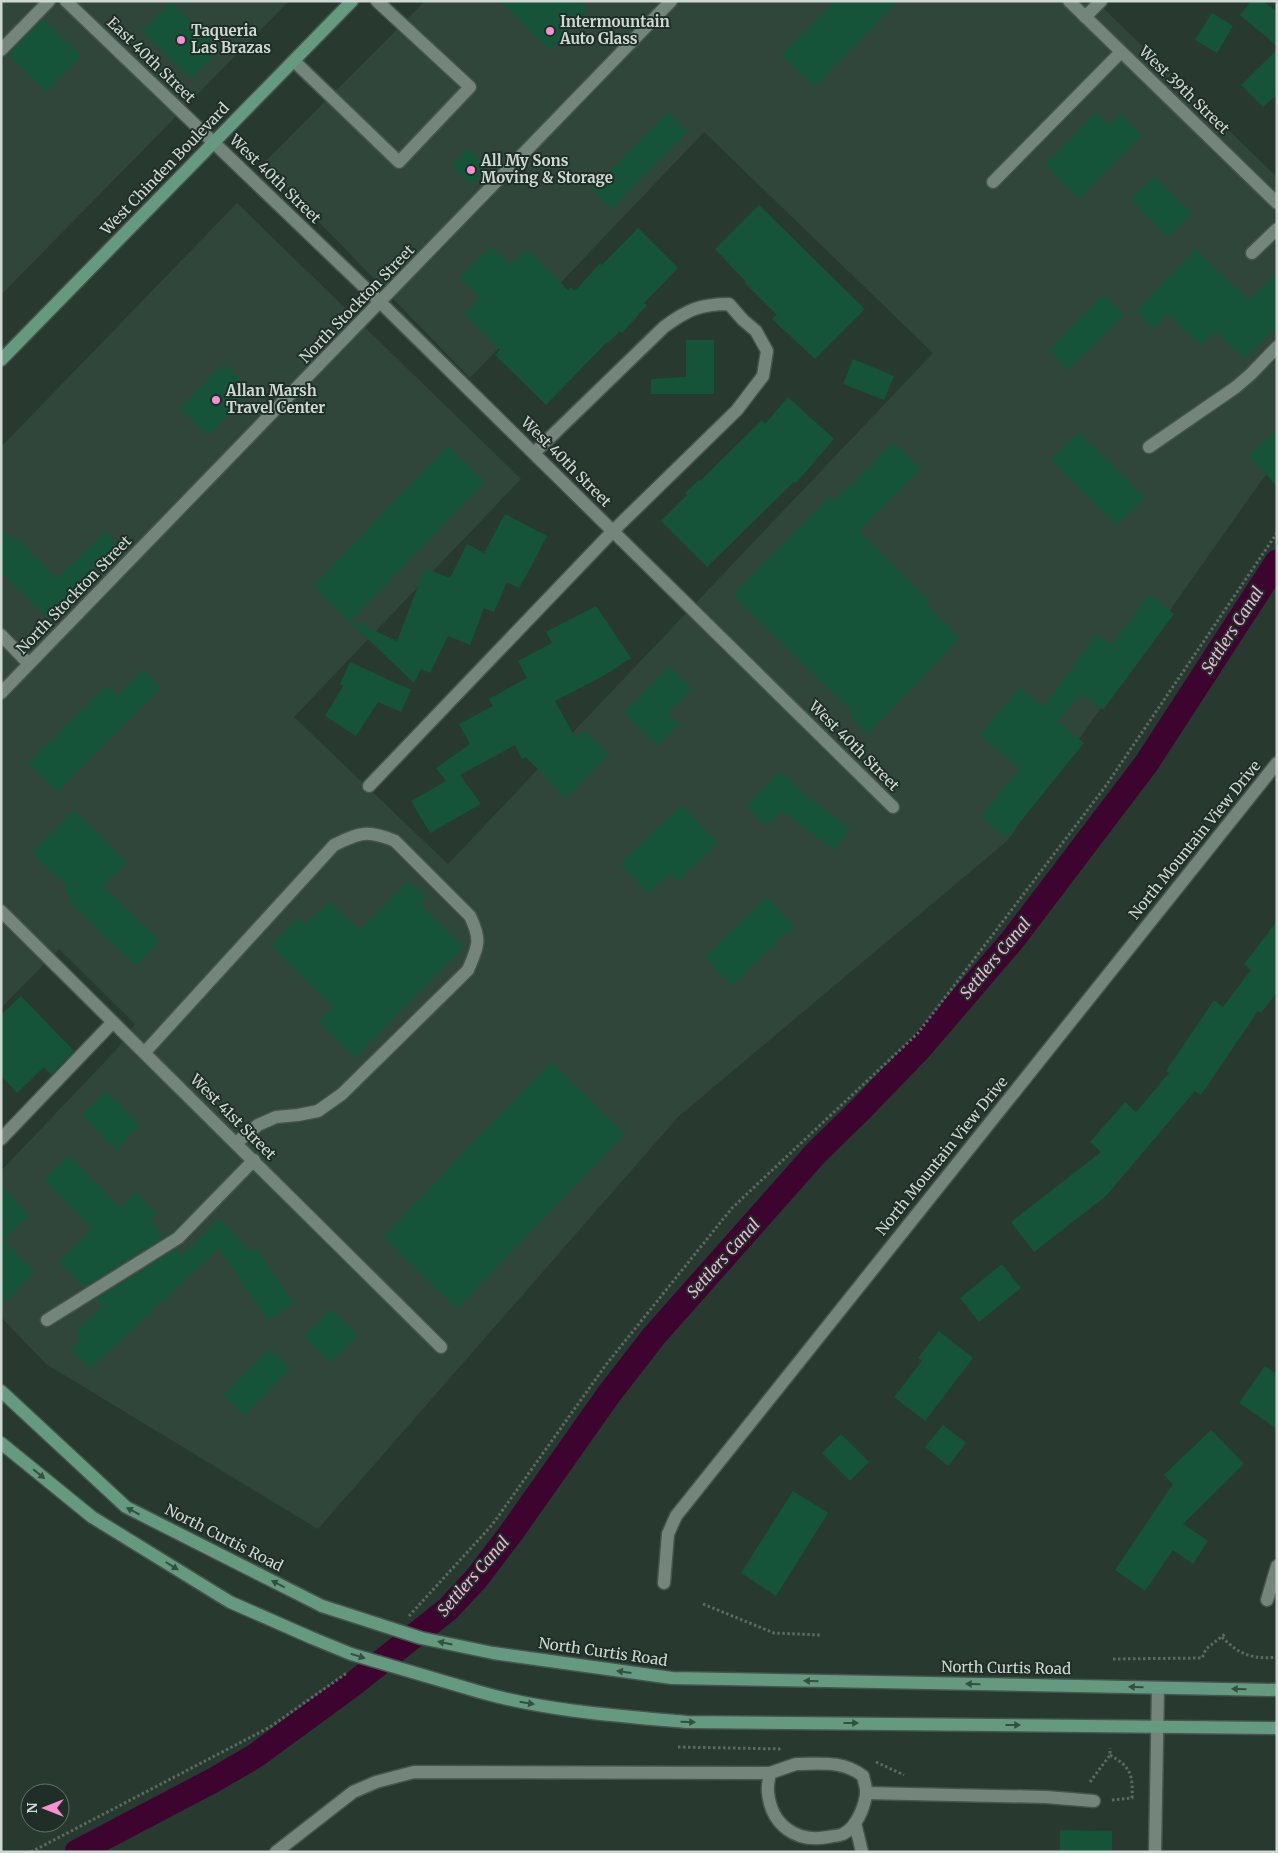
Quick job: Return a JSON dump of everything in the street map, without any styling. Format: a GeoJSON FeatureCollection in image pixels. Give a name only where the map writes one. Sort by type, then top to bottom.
{"type":"FeatureCollection","features":[{"type":"Feature","properties":{"kind":"main road","name":"West Chinden Boulevard"},"geometry":{"type":"LineString","coordinates":[[1,360],[352,1]]}},
{"type":"Feature","properties":{"kind":"main road","name":"North Curtis Road"},"geometry":{"type":"LineString","coordinates":[[1,1392],[126,1507],[322,1606],[421,1638],[493,1653],[672,1678],[1277,1690]]}},
{"type":"Feature","properties":{"kind":"main road"},"geometry":{"type":"LineString","coordinates":[[1,1443],[92,1516],[230,1602],[351,1654],[502,1698],[604,1715],[687,1722],[1277,1728]]}},
{"type":"Feature","properties":{"kind":"street"},"geometry":{"type":"LineString","coordinates":[[1,50],[49,1]]}},
{"type":"Feature","properties":{"kind":"street","name":"East 40th Street"},"geometry":{"type":"LineString","coordinates":[[66,1],[214,143]]}},
{"type":"Feature","properties":{"kind":"street"},"geometry":{"type":"LineString","coordinates":[[294,61],[399,162],[470,87],[377,1]]}},
{"type":"Feature","properties":{"kind":"street","name":"West 39th Street"},"geometry":{"type":"LineString","coordinates":[[1069,1],[1277,203]]}},
{"type":"Feature","properties":{"kind":"street"},"geometry":{"type":"LineString","coordinates":[[1085,17],[1101,1]]}},
{"type":"Feature","properties":{"kind":"street","name":"North Stockton Street"},"geometry":{"type":"LineString","coordinates":[[1,693],[381,303],[663,4]]}},
{"type":"Feature","properties":{"kind":"street"},"geometry":{"type":"LineString","coordinates":[[993,182],[1121,52]]}},
{"type":"Feature","properties":{"kind":"street","name":"West 40th Street"},"geometry":{"type":"LineString","coordinates":[[214,143],[381,303],[893,807]]}},
{"type":"Feature","properties":{"kind":"street"},"geometry":{"type":"LineString","coordinates":[[1252,253],[1277,229]]}},
{"type":"Feature","properties":{"kind":"street"},"geometry":{"type":"LineString","coordinates":[[370,786],[613,531],[737,410],[763,376],[767,351],[756,331],[729,304],[711,304],[684,312],[664,327],[534,453]]}},
{"type":"Feature","properties":{"kind":"street"},"geometry":{"type":"LineString","coordinates":[[1149,447],[1236,387],[1277,346]]}},
{"type":"Feature","properties":{"kind":"street"},"geometry":{"type":"LineString","coordinates":[[1,635],[29,664]]}},
{"type":"Feature","properties":{"kind":"street","name":"North Mountain View Drive"},"geometry":{"type":"LineString","coordinates":[[664,1583],[668,1534],[676,1516],[1277,763]]}},
{"type":"Feature","properties":{"kind":"street"},"geometry":{"type":"LineString","coordinates":[[145,1052],[334,846],[357,834],[378,834],[395,841],[470,916],[478,932],[478,948],[468,970],[342,1094],[318,1111],[276,1117],[258,1125],[236,1143]]}},
{"type":"Feature","properties":{"kind":"street","name":"West 41st Street"},"geometry":{"type":"LineString","coordinates":[[1,911],[441,1347]]}},
{"type":"Feature","properties":{"kind":"street"},"geometry":{"type":"LineString","coordinates":[[1,1140],[113,1022]]}},
{"type":"Feature","properties":{"kind":"street"},"geometry":{"type":"LineString","coordinates":[[47,1320],[178,1238],[254,1160]]}},
{"type":"Feature","properties":{"kind":"street"},"geometry":{"type":"LineString","coordinates":[[1267,1600],[1277,1566]]}},
{"type":"Feature","properties":{"kind":"street"},"geometry":{"type":"LineString","coordinates":[[1156,1852],[1158,1688]]}},
{"type":"Feature","properties":{"kind":"street"},"geometry":{"type":"LineString","coordinates":[[276,1852],[353,1792],[376,1782],[414,1772],[770,1773],[796,1764],[841,1764],[855,1769],[863,1776],[866,1793],[855,1823],[844,1834],[818,1838],[798,1836],[787,1830],[775,1817],[767,1792],[770,1773]]}},
{"type":"Feature","properties":{"kind":"street"},"geometry":{"type":"LineString","coordinates":[[866,1793],[1046,1797],[1094,1801]]}},
{"type":"Feature","properties":{"kind":"street"},"geometry":{"type":"LineString","coordinates":[[855,1823],[862,1852]]}},
{"type":"Feature","properties":{"kind":"path"},"geometry":{"type":"LineString","coordinates":[[408,1617],[492,1525],[605,1366],[732,1208],[918,1033],[1105,787],[1277,533]]}},
{"type":"Feature","properties":{"kind":"path"},"geometry":{"type":"LineString","coordinates":[[703,1604],[774,1633],[820,1635]]}},
{"type":"Feature","properties":{"kind":"path"},"geometry":{"type":"LineString","coordinates":[[1112,1659],[1202,1658],[1206,1649],[1224,1635],[1241,1654],[1253,1658],[1277,1657]]}},
{"type":"Feature","properties":{"kind":"path"},"geometry":{"type":"LineString","coordinates":[[32,1852],[270,1727],[351,1670]]}},
{"type":"Feature","properties":{"kind":"path"},"geometry":{"type":"LineString","coordinates":[[678,1747],[790,1749]]}},
{"type":"Feature","properties":{"kind":"path"},"geometry":{"type":"LineString","coordinates":[[1087,1789],[1091,1779],[1110,1755],[1110,1748]]}},
{"type":"Feature","properties":{"kind":"path"},"geometry":{"type":"LineString","coordinates":[[1110,1755],[1126,1767],[1132,1778],[1132,1798]]}},
{"type":"Feature","properties":{"kind":"path"},"geometry":{"type":"LineString","coordinates":[[871,1759],[910,1776]]}},
{"type":"Feature","properties":{"kind":"shaded area"},"geometry":{"type":"Polygon","coordinates":[[[1,1],[289,1],[1,295],[1,1]]]}},
{"type":"Feature","properties":{"kind":"shaded area"},"geometry":{"type":"Polygon","coordinates":[[[425,1],[1096,1],[1277,177],[1277,464],[1264,477],[1007,841],[679,1116],[318,1529],[46,1364],[1,1317],[1,1171],[116,1050],[135,1024],[59,949],[1,1008],[1,447],[237,203],[521,479],[294,717],[448,864],[933,353],[704,132],[470,378],[263,164],[425,1]]]}},
{"type":"Feature","properties":{"kind":"building","name":"Intermountain Auto Glass"},"geometry":{"type":"Polygon","coordinates":[[[500,1],[579,1],[588,11],[550,50],[500,1]]]}},
{"type":"Feature","properties":{"kind":"building"},"geometry":{"type":"Polygon","coordinates":[[[835,1],[898,1],[815,87],[782,55],[835,1]]]}},
{"type":"Feature","properties":{"kind":"building"},"geometry":{"type":"Polygon","coordinates":[[[1251,1],[1263,1],[1277,12],[1277,46],[1240,15],[1251,1]]]}},
{"type":"Feature","properties":{"kind":"building","name":"Taqueria Las Brazas"},"geometry":{"type":"Polygon","coordinates":[[[171,2],[220,49],[191,79],[142,31],[171,2]]]}},
{"type":"Feature","properties":{"kind":"building"},"geometry":{"type":"Polygon","coordinates":[[[1212,13],[1233,26],[1217,53],[1195,40],[1212,13]]]}},
{"type":"Feature","properties":{"kind":"building"},"geometry":{"type":"Polygon","coordinates":[[[43,19],[81,56],[46,92],[8,54],[43,19]]]}},
{"type":"Feature","properties":{"kind":"building"},"geometry":{"type":"Polygon","coordinates":[[[1277,50],[1277,94],[1263,107],[1241,85],[1277,50]]]}},
{"type":"Feature","properties":{"kind":"building"},"geometry":{"type":"Polygon","coordinates":[[[668,112],[688,132],[611,209],[592,189],[668,112]]]}},
{"type":"Feature","properties":{"kind":"building"},"geometry":{"type":"Polygon","coordinates":[[[1096,112],[1109,125],[1120,113],[1142,135],[1079,199],[1045,165],[1096,112]]]}},
{"type":"Feature","properties":{"kind":"building"},"geometry":{"type":"Polygon","coordinates":[[[468,148],[488,168],[471,185],[452,166],[468,148]]]}},
{"type":"Feature","properties":{"kind":"building"},"geometry":{"type":"Polygon","coordinates":[[[1154,176],[1192,214],[1168,237],[1130,199],[1154,176]]]}},
{"type":"Feature","properties":{"kind":"building"},"geometry":{"type":"Polygon","coordinates":[[[759,205],[865,309],[815,359],[772,319],[777,315],[715,249],[759,205]]]}},
{"type":"Feature","properties":{"kind":"building"},"geometry":{"type":"Polygon","coordinates":[[[638,228],[678,268],[644,303],[647,305],[622,333],[620,331],[607,342],[546,405],[495,355],[500,350],[464,314],[480,298],[460,277],[491,246],[510,265],[527,249],[568,290],[571,287],[575,291],[600,263],[602,265],[638,228]]]}},
{"type":"Feature","properties":{"kind":"building"},"geometry":{"type":"Polygon","coordinates":[[[1195,249],[1249,300],[1277,272],[1277,326],[1245,359],[1215,331],[1201,346],[1168,314],[1154,329],[1136,312],[1195,249]]]}},
{"type":"Feature","properties":{"kind":"building"},"geometry":{"type":"Polygon","coordinates":[[[1103,295],[1124,315],[1068,370],[1049,350],[1103,295]]]}},
{"type":"Feature","properties":{"kind":"building"},"geometry":{"type":"Polygon","coordinates":[[[686,340],[714,340],[714,394],[651,394],[651,379],[686,377],[686,340]]]}},
{"type":"Feature","properties":{"kind":"building"},"geometry":{"type":"Polygon","coordinates":[[[853,359],[894,376],[884,400],[843,384],[853,359]]]}},
{"type":"Feature","properties":{"kind":"building","name":"Allan Marsh Travel Center"},"geometry":{"type":"Polygon","coordinates":[[[224,363],[252,391],[208,436],[180,408],[224,363]]]}},
{"type":"Feature","properties":{"kind":"building"},"geometry":{"type":"Polygon","coordinates":[[[788,397],[834,439],[796,483],[794,482],[707,567],[661,521],[687,495],[685,493],[700,481],[762,420],[765,424],[788,397]]]}},
{"type":"Feature","properties":{"kind":"building"},"geometry":{"type":"Polygon","coordinates":[[[1277,429],[1277,486],[1249,456],[1277,429]]]}},
{"type":"Feature","properties":{"kind":"building"},"geometry":{"type":"Polygon","coordinates":[[[1079,432],[1145,498],[1117,526],[1050,460],[1079,432]]]}},
{"type":"Feature","properties":{"kind":"building"},"geometry":{"type":"Polygon","coordinates":[[[894,442],[921,469],[859,531],[930,602],[927,606],[960,638],[868,734],[851,718],[854,714],[733,595],[830,496],[834,501],[894,442]]]}},
{"type":"Feature","properties":{"kind":"building"},"geometry":{"type":"Polygon","coordinates":[[[448,446],[485,482],[350,622],[313,586],[448,446]]]}},
{"type":"Feature","properties":{"kind":"building"},"geometry":{"type":"Polygon","coordinates":[[[505,514],[547,536],[532,565],[519,588],[507,582],[494,612],[484,608],[470,645],[448,636],[430,673],[421,669],[414,683],[352,624],[354,621],[397,641],[425,568],[450,578],[467,544],[484,553],[505,514]]]}},
{"type":"Feature","properties":{"kind":"building"},"geometry":{"type":"Polygon","coordinates":[[[1,529],[11,540],[15,536],[57,579],[105,532],[119,547],[71,593],[73,596],[49,620],[1,572],[1,529]]]}},
{"type":"Feature","properties":{"kind":"building"},"geometry":{"type":"Polygon","coordinates":[[[1149,595],[1174,614],[1103,710],[1082,694],[1057,721],[1084,743],[1007,838],[981,817],[1020,768],[980,736],[1019,688],[1043,707],[1097,634],[1112,645],[1149,595]]]}},
{"type":"Feature","properties":{"kind":"building"},"geometry":{"type":"Polygon","coordinates":[[[596,606],[631,658],[605,675],[555,701],[576,739],[585,730],[609,755],[566,798],[526,757],[522,759],[515,745],[460,775],[481,804],[430,833],[411,801],[446,781],[436,768],[470,744],[459,724],[493,706],[489,699],[527,678],[518,661],[552,643],[546,632],[596,606]]]}},
{"type":"Feature","properties":{"kind":"building"},"geometry":{"type":"Polygon","coordinates":[[[350,662],[411,690],[401,712],[378,702],[356,736],[325,716],[343,686],[340,684],[350,662]]]}},
{"type":"Feature","properties":{"kind":"building"},"geometry":{"type":"Polygon","coordinates":[[[669,666],[692,689],[668,714],[679,725],[658,746],[624,713],[669,666]]]}},
{"type":"Feature","properties":{"kind":"building"},"geometry":{"type":"Polygon","coordinates":[[[143,670],[161,688],[57,792],[28,763],[107,685],[117,696],[143,670]]]}},
{"type":"Feature","properties":{"kind":"building"},"geometry":{"type":"Polygon","coordinates":[[[781,771],[799,790],[850,829],[834,850],[782,811],[766,826],[746,806],[781,771]]]}},
{"type":"Feature","properties":{"kind":"building"},"geometry":{"type":"Polygon","coordinates":[[[682,805],[718,843],[677,882],[669,874],[649,894],[620,864],[682,805]]]}},
{"type":"Feature","properties":{"kind":"building"},"geometry":{"type":"Polygon","coordinates":[[[74,810],[127,862],[103,886],[160,941],[136,966],[68,901],[71,897],[64,890],[67,887],[32,853],[74,810]]]}},
{"type":"Feature","properties":{"kind":"building"},"geometry":{"type":"Polygon","coordinates":[[[408,881],[426,898],[420,904],[464,947],[355,1058],[319,1022],[333,1007],[271,946],[298,918],[306,925],[329,901],[360,930],[408,881]]]}},
{"type":"Feature","properties":{"kind":"building"},"geometry":{"type":"Polygon","coordinates":[[[767,897],[794,926],[732,986],[705,957],[767,897]]]}},
{"type":"Feature","properties":{"kind":"building"},"geometry":{"type":"Polygon","coordinates":[[[1277,921],[1277,993],[1261,1013],[1258,1011],[1201,1095],[1195,1091],[1106,1196],[1034,1252],[1011,1222],[1101,1152],[1090,1142],[1125,1102],[1136,1112],[1169,1073],[1166,1071],[1214,1000],[1223,1007],[1251,970],[1244,964],[1277,921]]]}},
{"type":"Feature","properties":{"kind":"building"},"geometry":{"type":"Polygon","coordinates":[[[21,996],[74,1051],[51,1075],[44,1067],[17,1093],[1,1076],[1,1015],[21,996]]]}},
{"type":"Feature","properties":{"kind":"building"},"geometry":{"type":"Polygon","coordinates":[[[551,1062],[625,1134],[457,1309],[383,1237],[551,1062]]]}},
{"type":"Feature","properties":{"kind":"building"},"geometry":{"type":"Polygon","coordinates":[[[106,1091],[140,1125],[116,1150],[82,1115],[106,1091]]]}},
{"type":"Feature","properties":{"kind":"building"},"geometry":{"type":"Polygon","coordinates":[[[68,1155],[121,1208],[136,1192],[157,1214],[150,1221],[164,1237],[84,1287],[59,1262],[92,1228],[44,1180],[68,1155]]]}},
{"type":"Feature","properties":{"kind":"building"},"geometry":{"type":"Polygon","coordinates":[[[1,1185],[29,1216],[3,1240],[35,1272],[1,1306],[1,1185]]]}},
{"type":"Feature","properties":{"kind":"building"},"geometry":{"type":"Polygon","coordinates":[[[220,1219],[250,1252],[256,1248],[294,1303],[268,1321],[219,1249],[90,1369],[71,1349],[81,1339],[75,1332],[103,1306],[96,1299],[176,1249],[181,1255],[220,1219]]]}},
{"type":"Feature","properties":{"kind":"building"},"geometry":{"type":"Polygon","coordinates":[[[1002,1264],[1021,1288],[979,1322],[960,1298],[1002,1264]]]}},
{"type":"Feature","properties":{"kind":"building"},"geometry":{"type":"Polygon","coordinates":[[[331,1309],[358,1335],[331,1363],[304,1337],[331,1309]]]}},
{"type":"Feature","properties":{"kind":"building"},"geometry":{"type":"Polygon","coordinates":[[[939,1331],[973,1358],[925,1421],[894,1397],[922,1361],[918,1358],[939,1331]]]}},
{"type":"Feature","properties":{"kind":"building"},"geometry":{"type":"Polygon","coordinates":[[[270,1349],[290,1369],[244,1416],[223,1395],[270,1349]]]}},
{"type":"Feature","properties":{"kind":"building"},"geometry":{"type":"Polygon","coordinates":[[[1265,1366],[1277,1374],[1277,1429],[1239,1403],[1265,1366]]]}},
{"type":"Feature","properties":{"kind":"building"},"geometry":{"type":"Polygon","coordinates":[[[943,1425],[966,1443],[948,1466],[925,1447],[943,1425]]]}},
{"type":"Feature","properties":{"kind":"building"},"geometry":{"type":"Polygon","coordinates":[[[1211,1430],[1244,1464],[1183,1524],[1208,1541],[1193,1564],[1173,1550],[1145,1591],[1115,1570],[1173,1484],[1164,1475],[1211,1430]]]}},
{"type":"Feature","properties":{"kind":"building"},"geometry":{"type":"Polygon","coordinates":[[[841,1434],[869,1462],[850,1481],[822,1453],[841,1434]]]}},
{"type":"Feature","properties":{"kind":"building"},"geometry":{"type":"Polygon","coordinates":[[[793,1491],[828,1513],[776,1596],[741,1573],[793,1491]]]}},
{"type":"Feature","properties":{"kind":"building"},"geometry":{"type":"Polygon","coordinates":[[[1060,1830],[1112,1831],[1112,1852],[1060,1852],[1060,1830]]]}},
{"type":"Feature","properties":{"kind":"waterway","name":"Settlers Canal"},"geometry":{"type":"LineString","coordinates":[[77,1852],[212,1781],[255,1756],[352,1685],[448,1609],[476,1579],[511,1533],[609,1394],[654,1336],[816,1153],[920,1048],[1014,938],[1146,764],[1277,562]]}},
{"type":"Feature","properties":{"kind":"place","name":"Intermountain Auto Glass"},"geometry":{"type":"Point","coordinates":[550,31]}},
{"type":"Feature","properties":{"kind":"place","name":"Taqueria Las Brazas"},"geometry":{"type":"Point","coordinates":[181,40]}},
{"type":"Feature","properties":{"kind":"place","name":"All My Sons Moving & Storage"},"geometry":{"type":"Point","coordinates":[471,170]}},
{"type":"Feature","properties":{"kind":"place","name":"Allan Marsh Travel Center"},"geometry":{"type":"Point","coordinates":[216,400]}}]}
